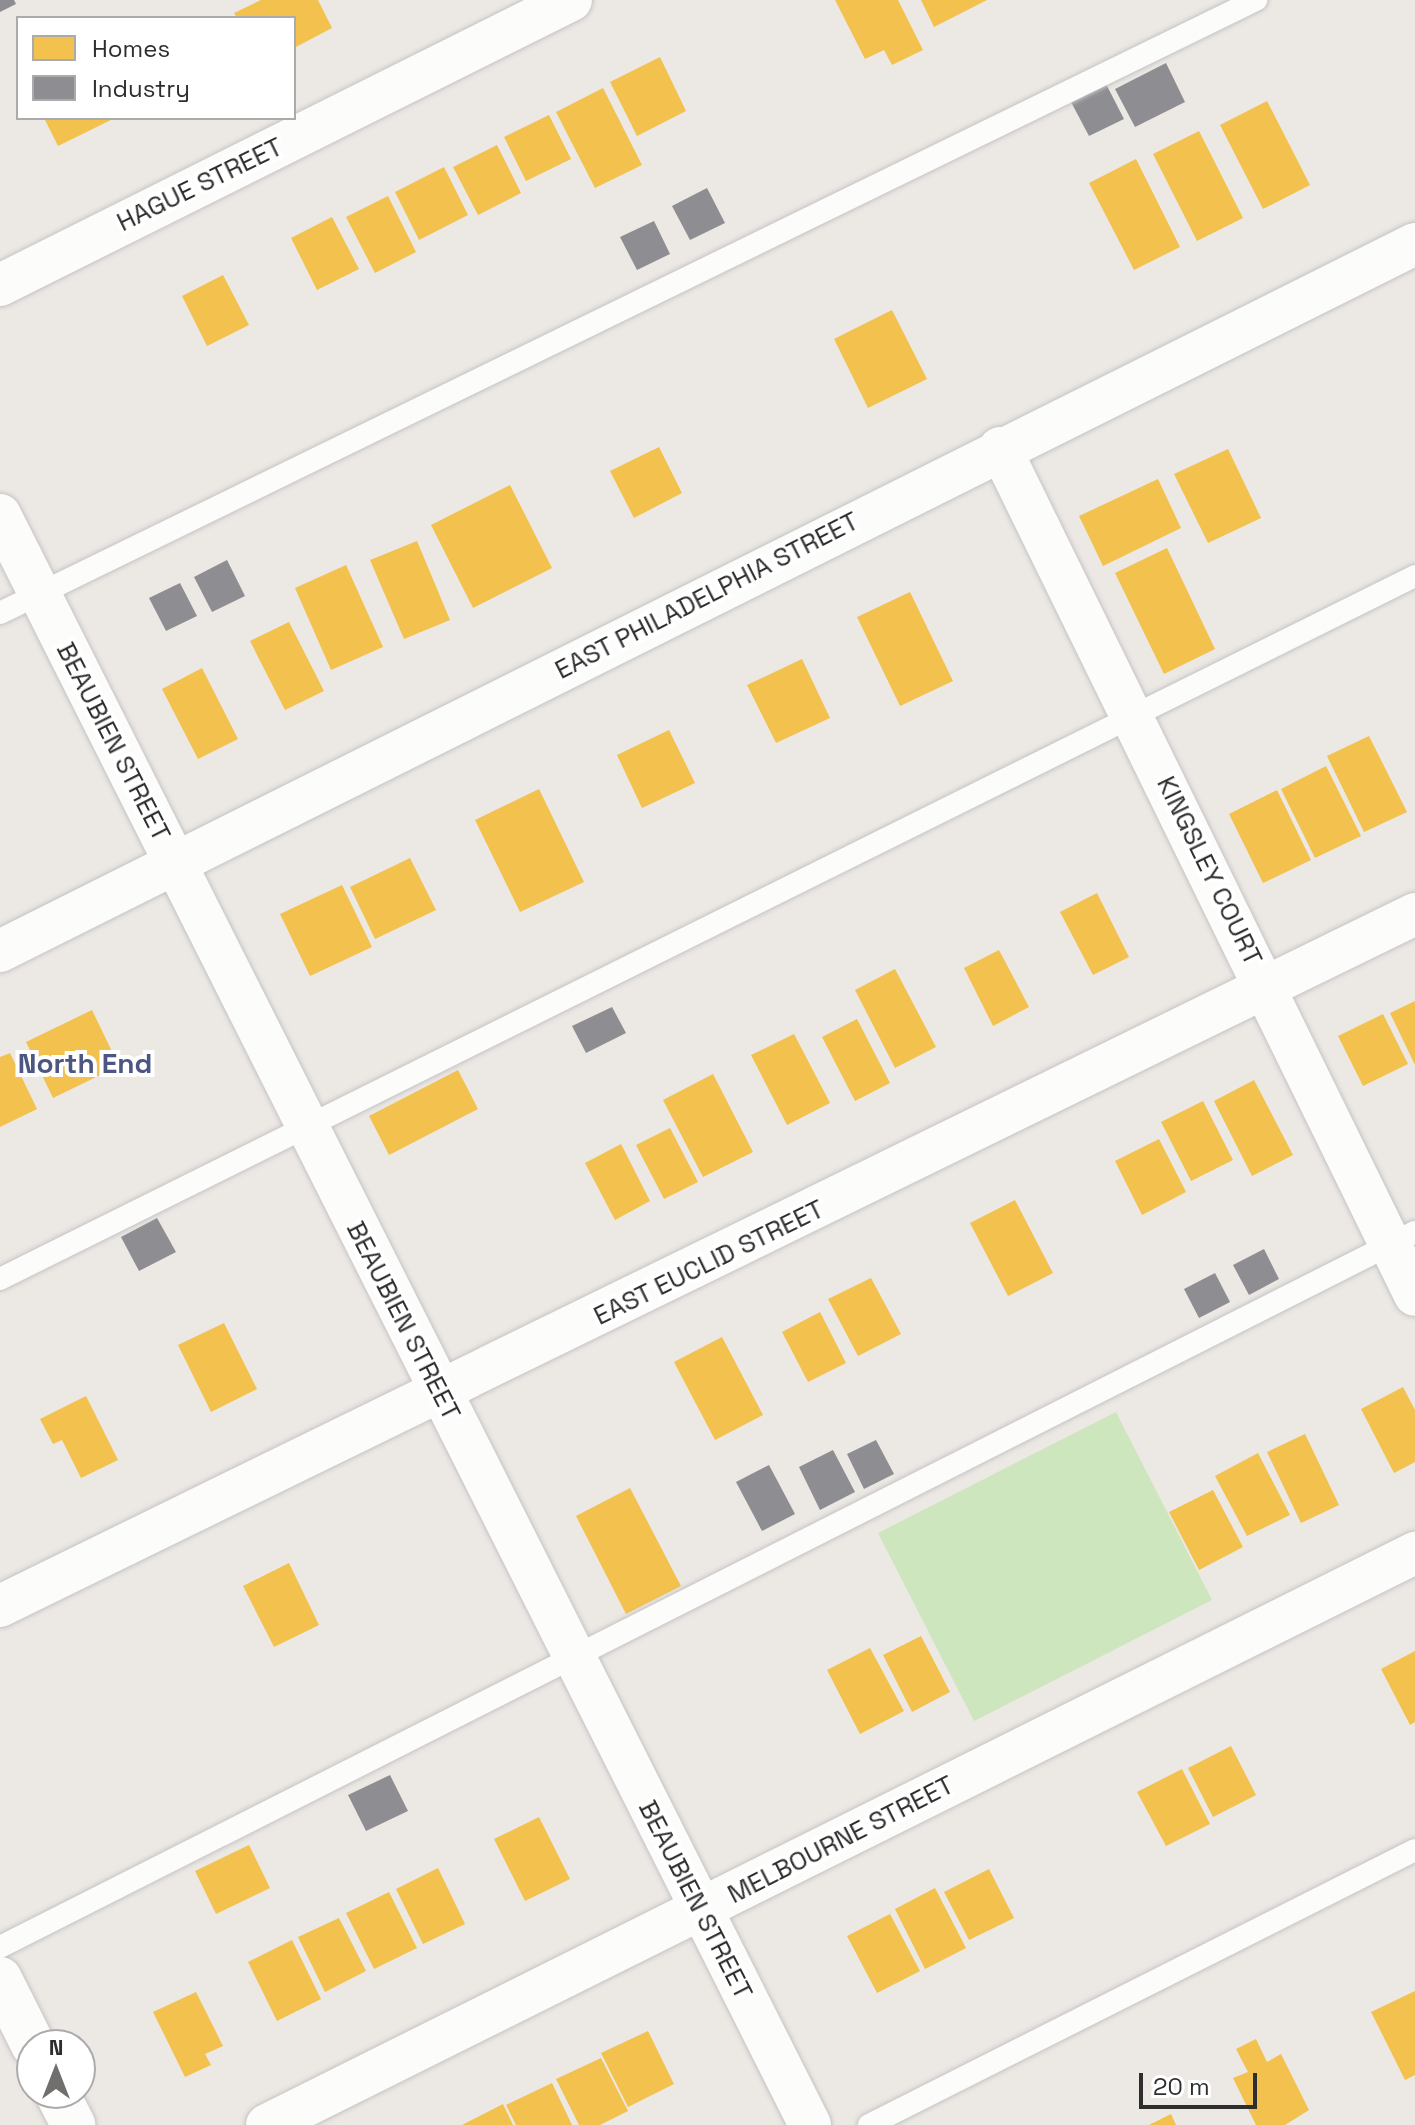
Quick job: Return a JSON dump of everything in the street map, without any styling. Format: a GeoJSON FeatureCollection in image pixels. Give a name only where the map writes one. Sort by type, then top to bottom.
{"type":"FeatureCollection","features":[{"type":"Feature","properties":{"kind":"street","name":"HAGUE STREET"},"geometry":{"type":"LineString","coordinates":[[0,285],[571,0]]}},
{"type":"Feature","properties":{"kind":"street","name":"EAST PHILADELPHIA STREET"},"geometry":{"type":"LineString","coordinates":[[0,951],[1000,448],[1415,244]]}},
{"type":"Feature","properties":{"kind":"street","name":"KINGSLEY COURT"},"geometry":{"type":"LineString","coordinates":[[1000,448],[1269,989],[1402,1238],[1415,1295]]}},
{"type":"Feature","properties":{"kind":"street","name":"BEAUBIEN STREET"},"geometry":{"type":"LineString","coordinates":[[0,515],[440,1395],[810,2125]]}},
{"type":"Feature","properties":{"kind":"street","name":"EAST EUCLID STREET"},"geometry":{"type":"LineString","coordinates":[[0,1606],[440,1395],[1269,989],[1415,914]]}},
{"type":"Feature","properties":{"kind":"street","name":"MELBOURNE STREET"},"geometry":{"type":"LineString","coordinates":[[267,2125],[1415,1553]]}},
{"type":"Feature","properties":{"kind":"street"},"geometry":{"type":"LineString","coordinates":[[0,1979],[25,2029]]}},
{"type":"Feature","properties":{"kind":"lane"},"geometry":{"type":"LineString","coordinates":[[0,613],[1256,0]]}},
{"type":"Feature","properties":{"kind":"lane"},"geometry":{"type":"LineString","coordinates":[[0,1279],[1415,576]]}},
{"type":"Feature","properties":{"kind":"lane"},"geometry":{"type":"LineString","coordinates":[[0,1947],[574,1661],[1402,1238]]}},
{"type":"Feature","properties":{"kind":"lane"},"geometry":{"type":"LineString","coordinates":[[869,2125],[1415,1850]]}},
{"type":"Feature","properties":{"kind":"green space"},"geometry":{"type":"Polygon","coordinates":[[[1116,1412],[1212,1600],[974,1721],[878,1533],[1116,1412]]]}},
{"type":"Feature","properties":{"kind":"building: Homes"},"geometry":{"type":"Polygon","coordinates":[[[261,0],[318,0],[332,28],[296,47],[296,16],[236,16],[234,13],[261,0]]]}},
{"type":"Feature","properties":{"kind":"building: Homes"},"geometry":{"type":"Polygon","coordinates":[[[835,0],[898,0],[923,50],[892,65],[884,50],[865,59],[835,0]]]}},
{"type":"Feature","properties":{"kind":"building: Homes"},"geometry":{"type":"Polygon","coordinates":[[[921,0],[987,0],[934,27],[921,0]]]}},
{"type":"Feature","properties":{"kind":"building: Homes"},"geometry":{"type":"Polygon","coordinates":[[[660,57],[686,111],[637,136],[610,82],[660,57]]]}},
{"type":"Feature","properties":{"kind":"building: Homes"},"geometry":{"type":"Polygon","coordinates":[[[603,88],[642,165],[595,188],[556,112],[603,88]]]}},
{"type":"Feature","properties":{"kind":"building: Homes"},"geometry":{"type":"Polygon","coordinates":[[[1267,101],[1310,185],[1263,209],[1220,125],[1267,101]]]}},
{"type":"Feature","properties":{"kind":"building: Homes"},"geometry":{"type":"Polygon","coordinates":[[[549,115],[571,159],[526,181],[504,137],[549,115]]]}},
{"type":"Feature","properties":{"kind":"building: Homes"},"geometry":{"type":"Polygon","coordinates":[[[45,120],[111,120],[58,146],[45,120]]]}},
{"type":"Feature","properties":{"kind":"building: Homes"},"geometry":{"type":"Polygon","coordinates":[[[1199,131],[1243,218],[1197,241],[1153,154],[1199,131]]]}},
{"type":"Feature","properties":{"kind":"building: Homes"},"geometry":{"type":"Polygon","coordinates":[[[497,145],[521,193],[478,215],[453,167],[497,145]]]}},
{"type":"Feature","properties":{"kind":"building: Homes"},"geometry":{"type":"Polygon","coordinates":[[[1136,159],[1180,247],[1134,270],[1089,183],[1136,159]]]}},
{"type":"Feature","properties":{"kind":"building: Homes"},"geometry":{"type":"Polygon","coordinates":[[[444,167],[468,215],[419,240],[395,192],[444,167]]]}},
{"type":"Feature","properties":{"kind":"building: Homes"},"geometry":{"type":"Polygon","coordinates":[[[388,196],[416,252],[375,273],[346,217],[388,196]]]}},
{"type":"Feature","properties":{"kind":"building: Homes"},"geometry":{"type":"Polygon","coordinates":[[[332,217],[359,269],[317,290],[291,238],[332,217]]]}},
{"type":"Feature","properties":{"kind":"building: Homes"},"geometry":{"type":"Polygon","coordinates":[[[223,275],[249,325],[207,346],[182,296],[223,275]]]}},
{"type":"Feature","properties":{"kind":"building: Homes"},"geometry":{"type":"Polygon","coordinates":[[[892,310],[927,379],[868,408],[834,339],[892,310]]]}},
{"type":"Feature","properties":{"kind":"building: Homes"},"geometry":{"type":"Polygon","coordinates":[[[659,447],[682,493],[634,518],[610,471],[659,447]]]}},
{"type":"Feature","properties":{"kind":"building: Homes"},"geometry":{"type":"Polygon","coordinates":[[[1228,449],[1261,518],[1208,543],[1174,474],[1228,449]]]}},
{"type":"Feature","properties":{"kind":"building: Homes"},"geometry":{"type":"Polygon","coordinates":[[[1158,479],[1181,528],[1103,566],[1079,516],[1158,479]]]}},
{"type":"Feature","properties":{"kind":"building: Homes"},"geometry":{"type":"Polygon","coordinates":[[[510,485],[552,568],[473,608],[431,525],[510,485]]]}},
{"type":"Feature","properties":{"kind":"building: Homes"},"geometry":{"type":"Polygon","coordinates":[[[417,541],[450,620],[404,639],[370,560],[417,541]]]}},
{"type":"Feature","properties":{"kind":"building: Homes"},"geometry":{"type":"Polygon","coordinates":[[[1167,548],[1215,649],[1164,674],[1115,573],[1167,548]]]}},
{"type":"Feature","properties":{"kind":"building: Homes"},"geometry":{"type":"Polygon","coordinates":[[[346,565],[383,647],[331,670],[295,588],[346,565]]]}},
{"type":"Feature","properties":{"kind":"building: Homes"},"geometry":{"type":"Polygon","coordinates":[[[910,592],[953,681],[900,706],[857,617],[910,592]]]}},
{"type":"Feature","properties":{"kind":"building: Homes"},"geometry":{"type":"Polygon","coordinates":[[[289,622],[324,691],[285,710],[250,641],[289,622]]]}},
{"type":"Feature","properties":{"kind":"building: Homes"},"geometry":{"type":"Polygon","coordinates":[[[802,659],[830,718],[776,743],[747,685],[802,659]]]}},
{"type":"Feature","properties":{"kind":"building: Homes"},"geometry":{"type":"Polygon","coordinates":[[[202,668],[238,739],[198,759],[162,689],[202,668]]]}},
{"type":"Feature","properties":{"kind":"building: Homes"},"geometry":{"type":"Polygon","coordinates":[[[669,730],[695,783],[642,808],[617,755],[669,730]]]}},
{"type":"Feature","properties":{"kind":"building: Homes"},"geometry":{"type":"Polygon","coordinates":[[[1369,736],[1407,812],[1364,832],[1327,756],[1369,736]]]}},
{"type":"Feature","properties":{"kind":"building: Homes"},"geometry":{"type":"Polygon","coordinates":[[[1326,766],[1361,836],[1315,858],[1281,789],[1326,766]]]}},
{"type":"Feature","properties":{"kind":"building: Homes"},"geometry":{"type":"Polygon","coordinates":[[[539,789],[584,882],[520,912],[475,820],[539,789]]]}},
{"type":"Feature","properties":{"kind":"building: Homes"},"geometry":{"type":"Polygon","coordinates":[[[1277,790],[1311,860],[1263,883],[1229,814],[1277,790]]]}},
{"type":"Feature","properties":{"kind":"building: Homes"},"geometry":{"type":"Polygon","coordinates":[[[410,858],[436,910],[375,939],[350,887],[410,858]]]}},
{"type":"Feature","properties":{"kind":"building: Homes"},"geometry":{"type":"Polygon","coordinates":[[[342,885],[372,947],[310,976],[280,914],[342,885]]]}},
{"type":"Feature","properties":{"kind":"building: Homes"},"geometry":{"type":"Polygon","coordinates":[[[1097,893],[1129,957],[1093,975],[1060,912],[1097,893]]]}},
{"type":"Feature","properties":{"kind":"building: Homes"},"geometry":{"type":"Polygon","coordinates":[[[999,950],[1029,1007],[993,1026],[964,968],[999,950]]]}},
{"type":"Feature","properties":{"kind":"building: Homes"},"geometry":{"type":"Polygon","coordinates":[[[895,969],[936,1047],[895,1068],[855,990],[895,969]]]}},
{"type":"Feature","properties":{"kind":"building: Homes"},"geometry":{"type":"Polygon","coordinates":[[[1415,1001],[1415,1065],[1390,1013],[1415,1001]]]}},
{"type":"Feature","properties":{"kind":"building: Homes"},"geometry":{"type":"Polygon","coordinates":[[[92,1010],[119,1066],[53,1098],[26,1042],[92,1010]]]}},
{"type":"Feature","properties":{"kind":"building: Homes"},"geometry":{"type":"Polygon","coordinates":[[[1383,1014],[1408,1064],[1363,1086],[1338,1036],[1383,1014]]]}},
{"type":"Feature","properties":{"kind":"building: Homes"},"geometry":{"type":"Polygon","coordinates":[[[857,1019],[890,1083],[855,1101],[822,1037],[857,1019]]]}},
{"type":"Feature","properties":{"kind":"building: Homes"},"geometry":{"type":"Polygon","coordinates":[[[794,1034],[830,1103],[787,1125],[751,1055],[794,1034]]]}},
{"type":"Feature","properties":{"kind":"building: Homes"},"geometry":{"type":"Polygon","coordinates":[[[10,1053],[37,1109],[0,1127],[0,1057],[10,1053]]]}},
{"type":"Feature","properties":{"kind":"building: Homes"},"geometry":{"type":"Polygon","coordinates":[[[458,1070],[478,1109],[389,1155],[369,1116],[458,1070]]]}},
{"type":"Feature","properties":{"kind":"building: Homes"},"geometry":{"type":"Polygon","coordinates":[[[713,1074],[753,1152],[703,1177],[663,1100],[713,1074]]]}},
{"type":"Feature","properties":{"kind":"building: Homes"},"geometry":{"type":"Polygon","coordinates":[[[1254,1080],[1293,1155],[1252,1176],[1214,1101],[1254,1080]]]}},
{"type":"Feature","properties":{"kind":"building: Homes"},"geometry":{"type":"Polygon","coordinates":[[[1203,1101],[1233,1160],[1191,1181],[1161,1122],[1203,1101]]]}},
{"type":"Feature","properties":{"kind":"building: Homes"},"geometry":{"type":"Polygon","coordinates":[[[670,1128],[698,1182],[664,1199],[636,1145],[670,1128]]]}},
{"type":"Feature","properties":{"kind":"building: Homes"},"geometry":{"type":"Polygon","coordinates":[[[1159,1139],[1186,1192],[1142,1215],[1115,1161],[1159,1139]]]}},
{"type":"Feature","properties":{"kind":"building: Homes"},"geometry":{"type":"Polygon","coordinates":[[[621,1144],[650,1201],[615,1220],[585,1163],[621,1144]]]}},
{"type":"Feature","properties":{"kind":"building: Homes"},"geometry":{"type":"Polygon","coordinates":[[[1015,1200],[1053,1273],[1008,1296],[970,1223],[1015,1200]]]}},
{"type":"Feature","properties":{"kind":"building: Homes"},"geometry":{"type":"Polygon","coordinates":[[[871,1278],[901,1334],[858,1356],[828,1299],[871,1278]]]}},
{"type":"Feature","properties":{"kind":"building: Homes"},"geometry":{"type":"Polygon","coordinates":[[[820,1312],[846,1363],[808,1382],[782,1332],[820,1312]]]}},
{"type":"Feature","properties":{"kind":"building: Homes"},"geometry":{"type":"Polygon","coordinates":[[[224,1323],[257,1389],[211,1412],[178,1345],[224,1323]]]}},
{"type":"Feature","properties":{"kind":"building: Homes"},"geometry":{"type":"Polygon","coordinates":[[[722,1337],[763,1415],[715,1440],[674,1362],[722,1337]]]}},
{"type":"Feature","properties":{"kind":"building: Homes"},"geometry":{"type":"Polygon","coordinates":[[[1403,1387],[1415,1410],[1415,1462],[1394,1473],[1361,1409],[1403,1387]]]}},
{"type":"Feature","properties":{"kind":"building: Homes"},"geometry":{"type":"Polygon","coordinates":[[[86,1396],[118,1460],[81,1478],[62,1440],[53,1444],[40,1419],[86,1396]]]}},
{"type":"Feature","properties":{"kind":"building: Homes"},"geometry":{"type":"Polygon","coordinates":[[[1305,1434],[1339,1505],[1301,1523],[1267,1452],[1305,1434]]]}},
{"type":"Feature","properties":{"kind":"building: Homes"},"geometry":{"type":"Polygon","coordinates":[[[1258,1453],[1290,1515],[1247,1536],[1215,1476],[1258,1453]]]}},
{"type":"Feature","properties":{"kind":"building: Homes"},"geometry":{"type":"Polygon","coordinates":[[[630,1488],[681,1586],[626,1614],[576,1516],[630,1488]]]}},
{"type":"Feature","properties":{"kind":"building: Homes"},"geometry":{"type":"Polygon","coordinates":[[[1213,1490],[1243,1547],[1199,1570],[1169,1512],[1213,1490]]]}},
{"type":"Feature","properties":{"kind":"building: Homes"},"geometry":{"type":"Polygon","coordinates":[[[289,1563],[319,1625],[274,1647],[243,1586],[289,1563]]]}},
{"type":"Feature","properties":{"kind":"building: Homes"},"geometry":{"type":"Polygon","coordinates":[[[921,1636],[950,1692],[912,1712],[883,1655],[921,1636]]]}},
{"type":"Feature","properties":{"kind":"building: Homes"},"geometry":{"type":"Polygon","coordinates":[[[870,1648],[904,1711],[860,1734],[827,1670],[870,1648]]]}},
{"type":"Feature","properties":{"kind":"building: Homes"},"geometry":{"type":"Polygon","coordinates":[[[1415,1651],[1415,1722],[1410,1725],[1381,1669],[1415,1651]]]}},
{"type":"Feature","properties":{"kind":"building: Homes"},"geometry":{"type":"Polygon","coordinates":[[[1231,1746],[1256,1795],[1213,1817],[1188,1768],[1231,1746]]]}},
{"type":"Feature","properties":{"kind":"building: Homes"},"geometry":{"type":"Polygon","coordinates":[[[1182,1769],[1210,1824],[1166,1846],[1137,1792],[1182,1769]]]}},
{"type":"Feature","properties":{"kind":"building: Homes"},"geometry":{"type":"Polygon","coordinates":[[[539,1817],[570,1879],[525,1901],[494,1839],[539,1817]]]}},
{"type":"Feature","properties":{"kind":"building: Homes"},"geometry":{"type":"Polygon","coordinates":[[[249,1845],[270,1888],[216,1914],[195,1871],[249,1845]]]}},
{"type":"Feature","properties":{"kind":"building: Homes"},"geometry":{"type":"Polygon","coordinates":[[[438,1868],[465,1924],[423,1944],[396,1889],[438,1868]]]}},
{"type":"Feature","properties":{"kind":"building: Homes"},"geometry":{"type":"Polygon","coordinates":[[[989,1869],[1014,1918],[969,1940],[944,1892],[989,1869]]]}},
{"type":"Feature","properties":{"kind":"building: Homes"},"geometry":{"type":"Polygon","coordinates":[[[935,1888],[966,1948],[925,1969],[895,1909],[935,1888]]]}},
{"type":"Feature","properties":{"kind":"building: Homes"},"geometry":{"type":"Polygon","coordinates":[[[389,1892],[417,1948],[374,1969],[346,1913],[389,1892]]]}},
{"type":"Feature","properties":{"kind":"building: Homes"},"geometry":{"type":"Polygon","coordinates":[[[890,1914],[920,1971],[877,1993],[847,1936],[890,1914]]]}},
{"type":"Feature","properties":{"kind":"building: Homes"},"geometry":{"type":"Polygon","coordinates":[[[339,1918],[366,1971],[325,1992],[298,1937],[339,1918]]]}},
{"type":"Feature","properties":{"kind":"building: Homes"},"geometry":{"type":"Polygon","coordinates":[[[292,1940],[321,1999],[277,2021],[248,1962],[292,1940]]]}},
{"type":"Feature","properties":{"kind":"building: Homes"},"geometry":{"type":"Polygon","coordinates":[[[1415,1991],[1415,2075],[1405,2080],[1371,2012],[1415,1991]]]}},
{"type":"Feature","properties":{"kind":"building: Homes"},"geometry":{"type":"Polygon","coordinates":[[[196,1992],[223,2046],[205,2054],[211,2065],[185,2077],[153,2012],[196,1992]]]}},
{"type":"Feature","properties":{"kind":"building: Homes"},"geometry":{"type":"Polygon","coordinates":[[[648,2031],[674,2084],[628,2107],[601,2053],[648,2031]]]}},
{"type":"Feature","properties":{"kind":"building: Homes"},"geometry":{"type":"Polygon","coordinates":[[[1256,2039],[1267,2062],[1281,2054],[1309,2110],[1285,2125],[1256,2125],[1233,2078],[1248,2072],[1236,2049],[1256,2039]]]}},
{"type":"Feature","properties":{"kind":"building: Homes"},"geometry":{"type":"Polygon","coordinates":[[[601,2058],[628,2111],[600,2125],[579,2125],[556,2079],[601,2058]]]}},
{"type":"Feature","properties":{"kind":"building: Homes"},"geometry":{"type":"Polygon","coordinates":[[[552,2083],[572,2125],[516,2125],[506,2105],[552,2083]]]}},
{"type":"Feature","properties":{"kind":"building: Homes"},"geometry":{"type":"Polygon","coordinates":[[[503,2104],[513,2125],[462,2125],[503,2104]]]}},
{"type":"Feature","properties":{"kind":"building: Homes"},"geometry":{"type":"Polygon","coordinates":[[[1171,2114],[1176,2125],[1149,2125],[1171,2114]]]}},
{"type":"Feature","properties":{"kind":"building: Industry"},"geometry":{"type":"Polygon","coordinates":[[[0,0],[14,0],[16,4],[0,12],[0,0]]]}},
{"type":"Feature","properties":{"kind":"building: Industry"},"geometry":{"type":"Polygon","coordinates":[[[1166,63],[1185,102],[1135,127],[1115,89],[1166,63]]]}},
{"type":"Feature","properties":{"kind":"building: Industry"},"geometry":{"type":"Polygon","coordinates":[[[1106,84],[1124,119],[1089,136],[1071,102],[1106,84]]]}},
{"type":"Feature","properties":{"kind":"building: Industry"},"geometry":{"type":"Polygon","coordinates":[[[707,188],[725,223],[690,240],[672,206],[707,188]]]}},
{"type":"Feature","properties":{"kind":"building: Industry"},"geometry":{"type":"Polygon","coordinates":[[[654,221],[670,254],[637,270],[620,237],[654,221]]]}},
{"type":"Feature","properties":{"kind":"building: Industry"},"geometry":{"type":"Polygon","coordinates":[[[227,560],[245,596],[212,612],[194,577],[227,560]]]}},
{"type":"Feature","properties":{"kind":"building: Industry"},"geometry":{"type":"Polygon","coordinates":[[[180,583],[197,616],[166,631],[149,598],[180,583]]]}},
{"type":"Feature","properties":{"kind":"building: Industry"},"geometry":{"type":"Polygon","coordinates":[[[612,1007],[626,1033],[586,1053],[572,1026],[612,1007]]]}},
{"type":"Feature","properties":{"kind":"building: Industry"},"geometry":{"type":"Polygon","coordinates":[[[157,1218],[176,1252],[139,1271],[121,1237],[157,1218]]]}},
{"type":"Feature","properties":{"kind":"building: Industry"},"geometry":{"type":"Polygon","coordinates":[[[1264,1249],[1279,1279],[1249,1295],[1233,1265],[1264,1249]]]}},
{"type":"Feature","properties":{"kind":"building: Industry"},"geometry":{"type":"Polygon","coordinates":[[[1215,1273],[1230,1302],[1199,1318],[1184,1289],[1215,1273]]]}},
{"type":"Feature","properties":{"kind":"building: Industry"},"geometry":{"type":"Polygon","coordinates":[[[876,1440],[894,1474],[864,1489],[847,1454],[876,1440]]]}},
{"type":"Feature","properties":{"kind":"building: Industry"},"geometry":{"type":"Polygon","coordinates":[[[833,1450],[855,1492],[820,1510],[799,1467],[833,1450]]]}},
{"type":"Feature","properties":{"kind":"building: Industry"},"geometry":{"type":"Polygon","coordinates":[[[769,1465],[795,1514],[762,1531],[736,1482],[769,1465]]]}},
{"type":"Feature","properties":{"kind":"building: Industry"},"geometry":{"type":"Polygon","coordinates":[[[390,1775],[408,1811],[366,1831],[348,1795],[390,1775]]]}},
{"type":"Feature","properties":{"kind":"district","name":"North End"},"geometry":{"type":"Point","coordinates":[85,1063]}}]}
